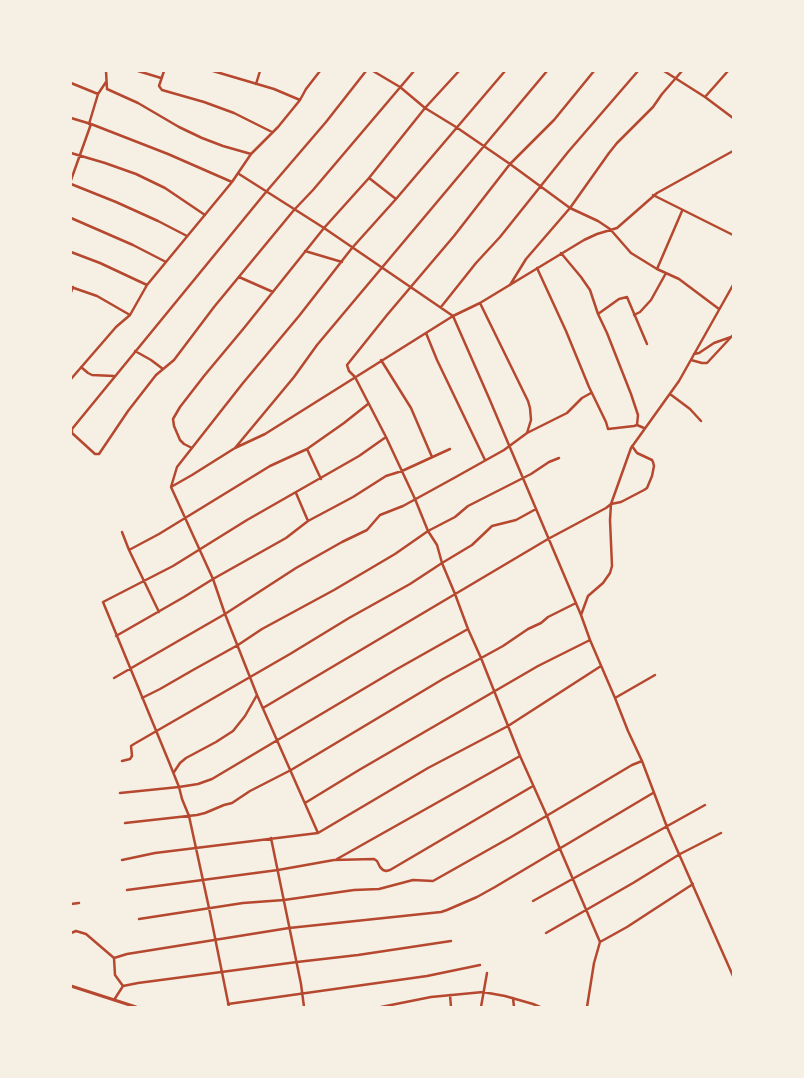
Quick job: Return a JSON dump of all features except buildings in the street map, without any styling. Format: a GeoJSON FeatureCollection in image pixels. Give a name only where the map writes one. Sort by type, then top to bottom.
{"type":"FeatureCollection","features":[{"type":"Feature","properties":{"kind":"street"},"geometry":{"type":"LineString","coordinates":[[106,71],[107,89],[138,103],[179,127],[223,146],[251,154]]}},
{"type":"Feature","properties":{"kind":"street"},"geometry":{"type":"LineString","coordinates":[[138,71],[161,78]]}},
{"type":"Feature","properties":{"kind":"street"},"geometry":{"type":"LineString","coordinates":[[164,71],[161,78],[160,88],[165,92],[181,94],[234,113],[272,132]]}},
{"type":"Feature","properties":{"kind":"street"},"geometry":{"type":"LineString","coordinates":[[213,71],[291,95],[300,100]]}},
{"type":"Feature","properties":{"kind":"street"},"geometry":{"type":"LineString","coordinates":[[256,84],[260,71]]}},
{"type":"Feature","properties":{"kind":"street"},"geometry":{"type":"LineString","coordinates":[[71,379],[116,327],[130,315],[147,285],[239,174],[251,154],[300,100],[306,89],[320,71]]}},
{"type":"Feature","properties":{"kind":"street"},"geometry":{"type":"LineString","coordinates":[[366,71],[326,122],[266,192],[72,429],[72,433],[95,454],[99,454],[137,399],[159,371],[178,356],[214,307],[294,210],[313,190],[414,71]]}},
{"type":"Feature","properties":{"kind":"street"},"geometry":{"type":"LineString","coordinates":[[373,71],[400,87],[425,108],[510,164],[570,208],[598,221],[610,230],[631,252],[657,269],[679,279],[719,309]]}},
{"type":"Feature","properties":{"kind":"street"},"geometry":{"type":"LineString","coordinates":[[192,448],[184,444],[176,432],[174,419],[176,414],[204,376],[305,251],[369,178],[425,108],[459,71]]}},
{"type":"Feature","properties":{"kind":"street"},"geometry":{"type":"LineString","coordinates":[[318,833],[278,739],[257,695],[238,645],[224,614],[213,579],[171,486],[177,467],[243,383],[352,248],[396,199],[504,71]]}},
{"type":"Feature","properties":{"kind":"street"},"geometry":{"type":"LineString","coordinates":[[235,448],[294,377],[317,345],[547,71]]}},
{"type":"Feature","properties":{"kind":"street"},"geometry":{"type":"LineString","coordinates":[[587,1007],[594,963],[600,942],[585,910],[573,878],[520,756],[481,658],[468,630],[442,563],[437,545],[428,531],[386,437],[355,377],[349,371],[347,364],[454,236],[510,164],[554,120],[594,71]]}},
{"type":"Feature","properties":{"kind":"street"},"geometry":{"type":"LineString","coordinates":[[441,307],[476,263],[500,237],[540,186],[638,71]]}},
{"type":"Feature","properties":{"kind":"street"},"geometry":{"type":"LineString","coordinates":[[664,71],[705,97],[733,118]]}},
{"type":"Feature","properties":{"kind":"street"},"geometry":{"type":"LineString","coordinates":[[510,285],[526,259],[570,208],[618,142],[649,111],[682,71]]}},
{"type":"Feature","properties":{"kind":"street"},"geometry":{"type":"LineString","coordinates":[[705,97],[728,71]]}},
{"type":"Feature","properties":{"kind":"street"},"geometry":{"type":"LineString","coordinates":[[71,180],[90,124],[98,94],[106,82]]}},
{"type":"Feature","properties":{"kind":"street"},"geometry":{"type":"LineString","coordinates":[[71,84],[98,94]]}},
{"type":"Feature","properties":{"kind":"street"},"geometry":{"type":"LineString","coordinates":[[71,118],[168,154],[232,182]]}},
{"type":"Feature","properties":{"kind":"street"},"geometry":{"type":"LineString","coordinates":[[171,486],[192,475],[235,448],[265,434],[330,394],[381,360],[439,326],[453,316],[480,303],[561,253],[584,240],[620,225],[653,196],[733,151]]}},
{"type":"Feature","properties":{"kind":"street"},"geometry":{"type":"LineString","coordinates":[[71,153],[136,174],[165,188],[205,215]]}},
{"type":"Feature","properties":{"kind":"street"},"geometry":{"type":"LineString","coordinates":[[239,174],[324,228],[453,316],[576,603],[628,731],[642,761],[667,827],[733,976]]}},
{"type":"Feature","properties":{"kind":"street"},"geometry":{"type":"LineString","coordinates":[[369,178],[396,199]]}},
{"type":"Feature","properties":{"kind":"street"},"geometry":{"type":"LineString","coordinates":[[71,184],[87,189],[137,211],[187,236]]}},
{"type":"Feature","properties":{"kind":"street"},"geometry":{"type":"LineString","coordinates":[[653,196],[733,235]]}},
{"type":"Feature","properties":{"kind":"street"},"geometry":{"type":"LineString","coordinates":[[657,269],[682,211]]}},
{"type":"Feature","properties":{"kind":"street"},"geometry":{"type":"LineString","coordinates":[[71,218],[127,242],[166,262]]}},
{"type":"Feature","properties":{"kind":"street"},"geometry":{"type":"LineString","coordinates":[[305,251],[342,262]]}},
{"type":"Feature","properties":{"kind":"street"},"geometry":{"type":"LineString","coordinates":[[71,252],[100,263],[147,285]]}},
{"type":"Feature","properties":{"kind":"street"},"geometry":{"type":"LineString","coordinates":[[561,253],[590,290],[598,314],[632,394],[638,415],[637,424]]}},
{"type":"Feature","properties":{"kind":"street"},"geometry":{"type":"LineString","coordinates":[[537,268],[608,429],[634,426],[637,424]]}},
{"type":"Feature","properties":{"kind":"street"},"geometry":{"type":"LineString","coordinates":[[634,315],[640,312],[652,300],[666,273]]}},
{"type":"Feature","properties":{"kind":"street"},"geometry":{"type":"LineString","coordinates":[[239,277],[273,292]]}},
{"type":"Feature","properties":{"kind":"street"},"geometry":{"type":"LineString","coordinates":[[581,615],[588,596],[608,578],[612,566],[610,520],[612,504],[632,446],[670,394],[733,285]]}},
{"type":"Feature","properties":{"kind":"street"},"geometry":{"type":"LineString","coordinates":[[71,292],[72,287],[97,296],[130,315]]}},
{"type":"Feature","properties":{"kind":"street"},"geometry":{"type":"LineString","coordinates":[[598,314],[619,299],[627,297],[646,344]]}},
{"type":"Feature","properties":{"kind":"street"},"geometry":{"type":"LineString","coordinates":[[480,303],[528,401],[531,420],[527,433]]}},
{"type":"Feature","properties":{"kind":"street"},"geometry":{"type":"LineString","coordinates":[[426,333],[437,360],[485,460]]}},
{"type":"Feature","properties":{"kind":"street"},"geometry":{"type":"LineString","coordinates":[[694,354],[699,353],[714,343],[732,336]]}},
{"type":"Feature","properties":{"kind":"street"},"geometry":{"type":"LineString","coordinates":[[691,360],[707,363],[732,336]]}},
{"type":"Feature","properties":{"kind":"street"},"geometry":{"type":"LineString","coordinates":[[135,351],[163,369]]}},
{"type":"Feature","properties":{"kind":"street"},"geometry":{"type":"LineString","coordinates":[[381,360],[410,408],[432,457]]}},
{"type":"Feature","properties":{"kind":"street"},"geometry":{"type":"LineString","coordinates":[[81,367],[88,374],[115,376]]}},
{"type":"Feature","properties":{"kind":"street"},"geometry":{"type":"LineString","coordinates":[[114,678],[224,614],[296,568],[342,542],[367,530],[380,515],[403,506],[509,446],[527,433],[567,413],[582,398],[591,393]]}},
{"type":"Feature","properties":{"kind":"street"},"geometry":{"type":"LineString","coordinates":[[670,394],[690,408],[701,421]]}},
{"type":"Feature","properties":{"kind":"street"},"geometry":{"type":"LineString","coordinates":[[129,550],[270,466],[307,449],[344,424],[368,404]]}},
{"type":"Feature","properties":{"kind":"street"},"geometry":{"type":"LineString","coordinates":[[637,424],[644,428]]}},
{"type":"Feature","properties":{"kind":"street"},"geometry":{"type":"LineString","coordinates":[[386,437],[359,456],[321,479],[247,520],[144,582],[103,602],[157,732],[189,816],[216,940],[228,1005],[420,977],[480,965]]}},
{"type":"Feature","properties":{"kind":"street"},"geometry":{"type":"LineString","coordinates":[[263,708],[548,539],[612,504],[621,502],[647,488],[654,466],[652,460],[637,453],[632,446]]}},
{"type":"Feature","properties":{"kind":"street"},"geometry":{"type":"LineString","coordinates":[[307,449],[321,479]]}},
{"type":"Feature","properties":{"kind":"street"},"geometry":{"type":"LineString","coordinates":[[116,636],[286,538],[308,521],[353,497],[386,476],[450,449]]}},
{"type":"Feature","properties":{"kind":"street"},"geometry":{"type":"LineString","coordinates":[[142,698],[238,645],[262,629],[334,590],[395,554],[428,531],[450,520],[468,506],[559,458]]}},
{"type":"Feature","properties":{"kind":"street"},"geometry":{"type":"LineString","coordinates":[[296,493],[308,521]]}},
{"type":"Feature","properties":{"kind":"street"},"geometry":{"type":"LineString","coordinates":[[122,761],[130,759],[132,756],[131,746],[349,618],[410,584],[472,545],[492,526],[516,520],[536,509]]}},
{"type":"Feature","properties":{"kind":"street"},"geometry":{"type":"LineString","coordinates":[[122,532],[158,612]]}},
{"type":"Feature","properties":{"kind":"street"},"geometry":{"type":"LineString","coordinates":[[125,823],[189,816],[205,813],[232,803],[250,791],[291,770],[541,623],[548,617],[576,603]]}},
{"type":"Feature","properties":{"kind":"street"},"geometry":{"type":"LineString","coordinates":[[120,793],[179,787],[198,784],[212,779],[278,739],[468,630]]}},
{"type":"Feature","properties":{"kind":"street"},"geometry":{"type":"LineString","coordinates":[[305,803],[358,770],[494,691],[538,666],[590,640]]}},
{"type":"Feature","properties":{"kind":"street"},"geometry":{"type":"LineString","coordinates":[[122,860],[155,853],[318,833],[428,768],[508,726],[601,666]]}},
{"type":"Feature","properties":{"kind":"street"},"geometry":{"type":"LineString","coordinates":[[615,698],[655,675]]}},
{"type":"Feature","properties":{"kind":"street"},"geometry":{"type":"LineString","coordinates":[[173,773],[180,763],[186,758],[233,731],[245,716],[257,695]]}},
{"type":"Feature","properties":{"kind":"street"},"geometry":{"type":"LineString","coordinates":[[334,860],[520,756]]}},
{"type":"Feature","properties":{"kind":"street"},"geometry":{"type":"LineString","coordinates":[[139,919],[267,900],[284,900],[354,890],[379,889],[413,880],[433,881],[547,816],[632,765],[642,761]]}},
{"type":"Feature","properties":{"kind":"street"},"geometry":{"type":"LineString","coordinates":[[127,890],[278,870],[334,860],[374,859],[383,870],[390,870],[533,786]]}},
{"type":"Feature","properties":{"kind":"street"},"geometry":{"type":"LineString","coordinates":[[114,958],[126,954],[289,928],[441,912],[477,897],[653,793]]}},
{"type":"Feature","properties":{"kind":"street"},"geometry":{"type":"LineString","coordinates":[[533,901],[705,805]]}},
{"type":"Feature","properties":{"kind":"street"},"geometry":{"type":"LineString","coordinates":[[546,933],[680,854],[721,833]]}},
{"type":"Feature","properties":{"kind":"street"},"geometry":{"type":"LineString","coordinates":[[271,838],[297,962],[304,1007]]}},
{"type":"Feature","properties":{"kind":"street"},"geometry":{"type":"LineString","coordinates":[[600,942],[628,927],[693,884]]}},
{"type":"Feature","properties":{"kind":"street"},"geometry":{"type":"LineString","coordinates":[[71,904],[79,903]]}},
{"type":"Feature","properties":{"kind":"street"},"geometry":{"type":"LineString","coordinates":[[71,933],[76,931],[86,934],[114,958],[116,974],[123,986]]}},
{"type":"Feature","properties":{"kind":"street"},"geometry":{"type":"LineString","coordinates":[[114,1000],[123,986],[138,983],[222,971],[358,955],[451,941]]}},
{"type":"Feature","properties":{"kind":"street"},"geometry":{"type":"LineString","coordinates":[[481,1007],[487,973]]}},
{"type":"Feature","properties":{"kind":"street"},"geometry":{"type":"LineString","coordinates":[[71,986],[136,1007]]}},
{"type":"Feature","properties":{"kind":"street"},"geometry":{"type":"LineString","coordinates":[[381,1007],[431,997],[483,992],[513,998],[540,1007]]}},
{"type":"Feature","properties":{"kind":"street"},"geometry":{"type":"LineString","coordinates":[[450,995],[451,1007]]}},
{"type":"Feature","properties":{"kind":"street"},"geometry":{"type":"LineString","coordinates":[[513,998],[514,1007]]}}]}
